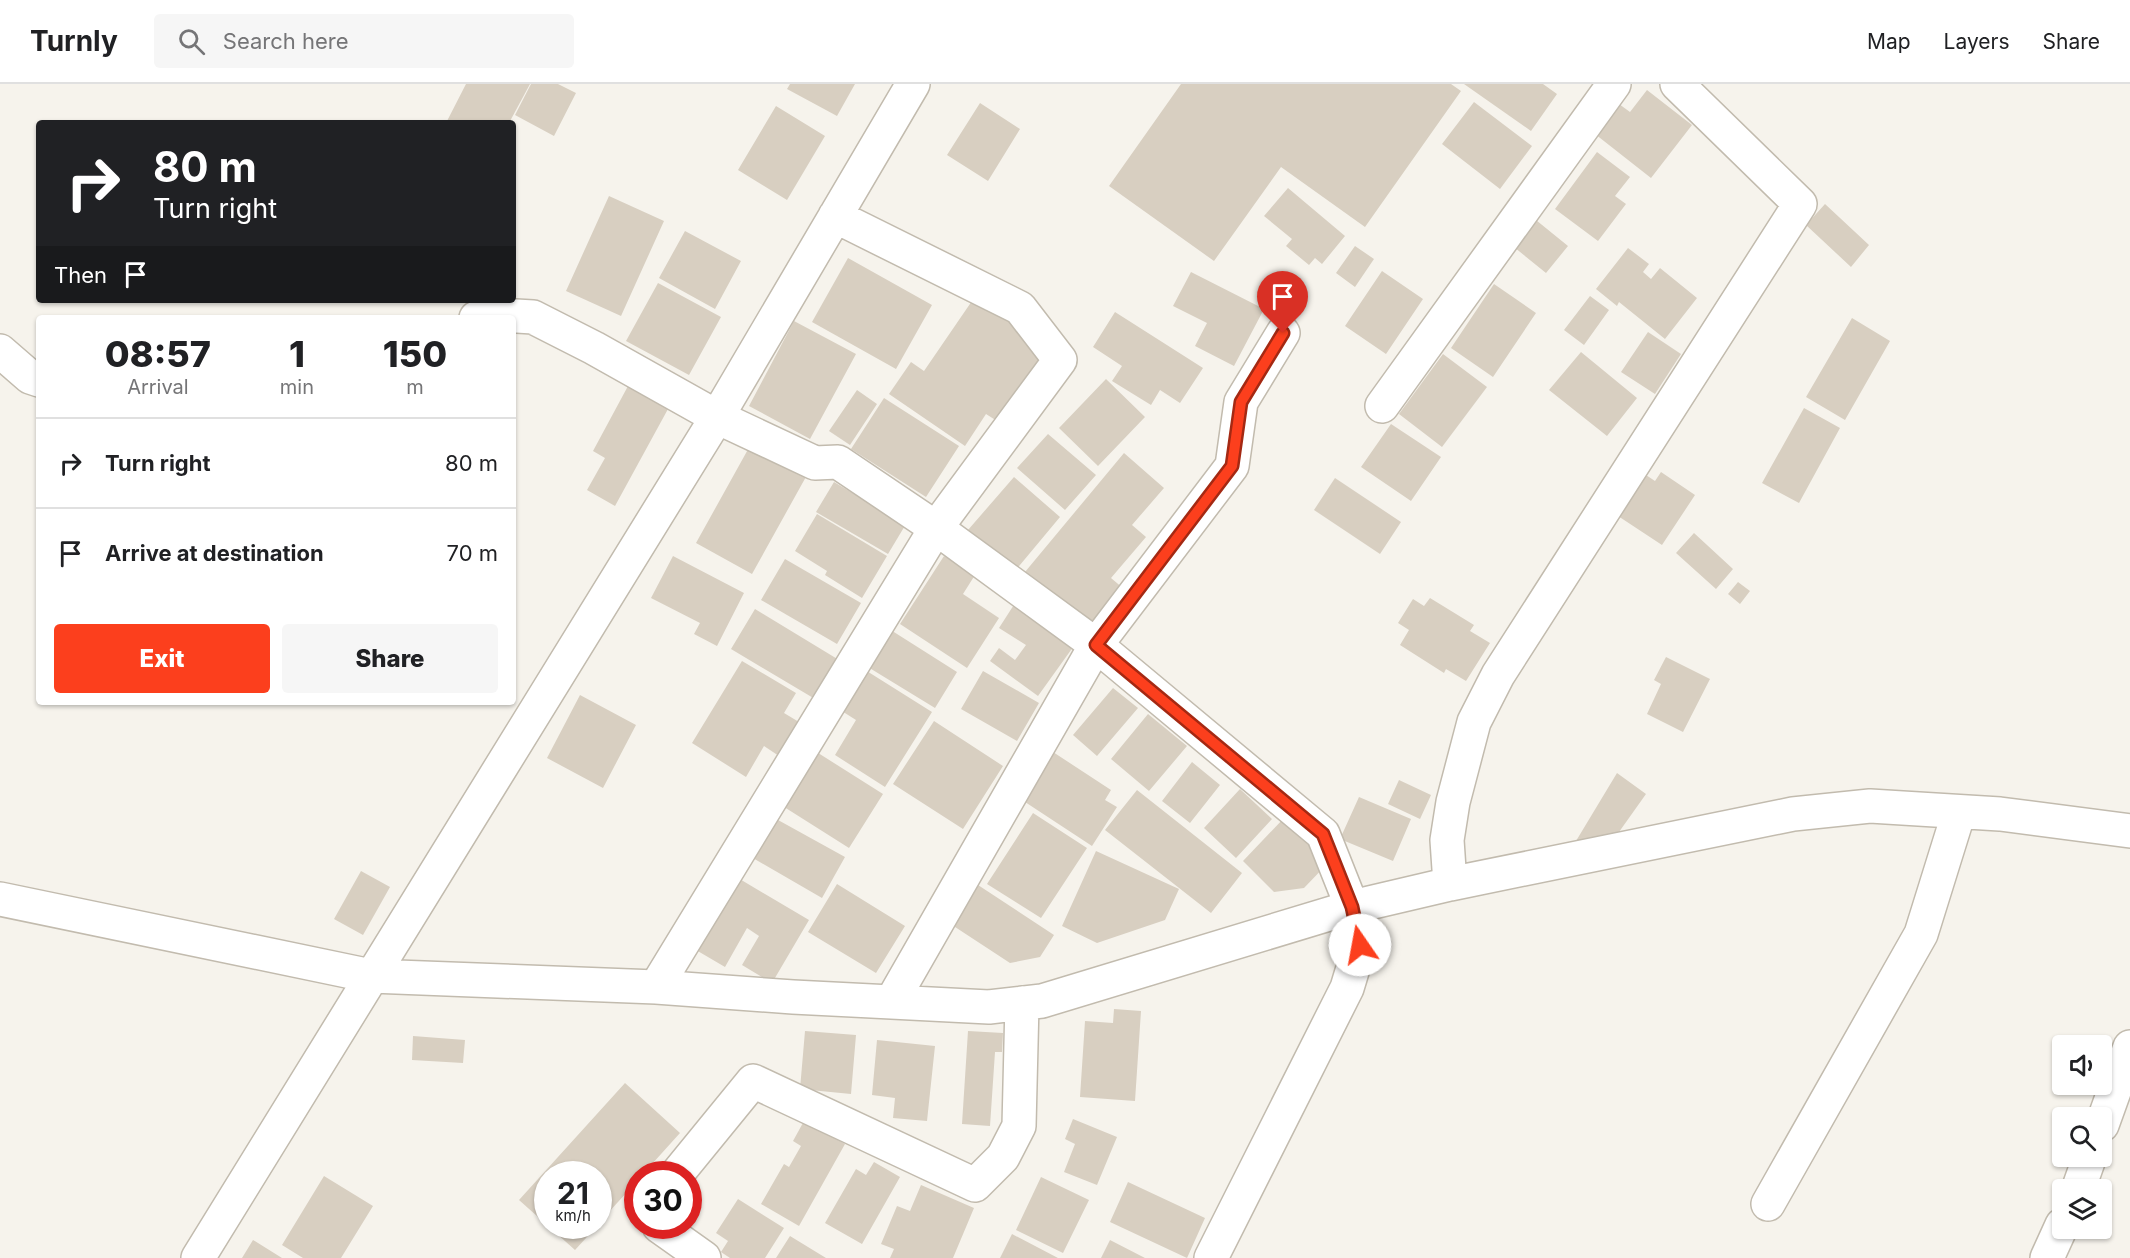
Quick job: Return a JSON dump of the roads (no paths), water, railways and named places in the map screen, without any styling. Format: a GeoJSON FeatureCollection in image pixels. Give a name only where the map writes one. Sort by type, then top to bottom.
{"type":"FeatureCollection","features":[{"type":"Feature","properties":{"kind":"street"},"geometry":{"type":"LineString","coordinates":[[198,1258],[717,417],[913,84]]}},
{"type":"Feature","properties":{"kind":"street"},"geometry":{"type":"LineString","coordinates":[[1382,406],[1614,84]]}},
{"type":"Feature","properties":{"kind":"street"},"geometry":{"type":"LineString","coordinates":[[1450,884],[1447,840],[1453,802],[1474,722],[1493,684],[1800,204],[1677,84]]}},
{"type":"Feature","properties":{"kind":"street"},"geometry":{"type":"LineString","coordinates":[[656,987],[936,528],[1060,360],[1020,308],[835,216]]}},
{"type":"Feature","properties":{"kind":"street"},"geometry":{"type":"LineString","coordinates":[[482,315],[500,315]]}},
{"type":"Feature","properties":{"kind":"street"},"geometry":{"type":"LineString","coordinates":[[516,316],[533,317],[594,348],[717,417],[815,463],[838,462],[936,528],[1096,645],[1323,834],[1352,907],[1360,945],[1347,988],[1211,1258]]}},
{"type":"Feature","properties":{"kind":"street"},"geometry":{"type":"LineString","coordinates":[[892,1001],[1096,645],[1232,466],[1241,402],[1283,333]]}},
{"type":"Feature","properties":{"kind":"street"},"geometry":{"type":"LineString","coordinates":[[0,351],[30,377],[36,379]]}},
{"type":"Feature","properties":{"kind":"street"},"geometry":{"type":"LineString","coordinates":[[0,899],[371,976],[656,987],[989,1007],[1042,1001],[1352,907],[1450,884],[1793,814],[1869,806],[2000,814],[2130,831]]}},
{"type":"Feature","properties":{"kind":"street"},"geometry":{"type":"LineString","coordinates":[[1768,1204],[1921,934],[1959,812]]}},
{"type":"Feature","properties":{"kind":"street"},"geometry":{"type":"LineString","coordinates":[[687,1161],[753,1081],[975,1185],[1003,1157],[1019,1126],[1022,1003]]}},
{"type":"Feature","properties":{"kind":"street"},"geometry":{"type":"LineString","coordinates":[[2108,1107],[2130,1047]]}},
{"type":"Feature","properties":{"kind":"street"},"geometry":{"type":"LineString","coordinates":[[678,1239],[704,1258]]}},
{"type":"Feature","properties":{"kind":"street"},"geometry":{"type":"LineString","coordinates":[[2047,1258],[2056,1239]]}}]}
